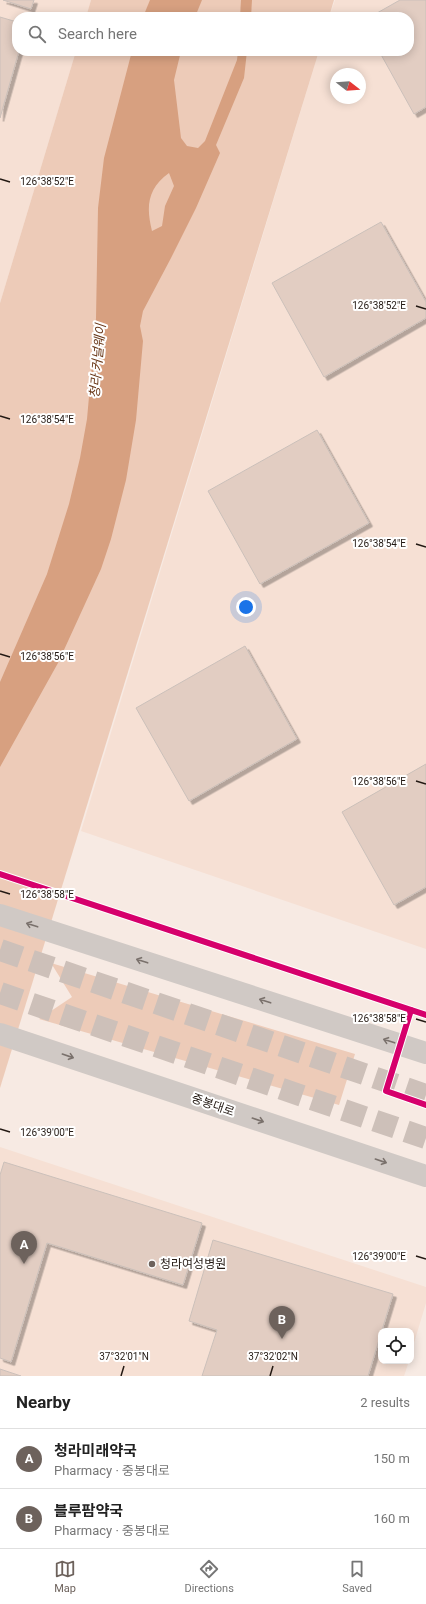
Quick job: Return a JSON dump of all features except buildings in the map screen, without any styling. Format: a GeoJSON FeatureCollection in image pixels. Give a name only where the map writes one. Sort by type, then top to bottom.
{"type":"FeatureCollection","features":[{"type":"Feature","properties":{"kind":"main road"},"geometry":{"type":"LineString","coordinates":[[0,915],[426,1053]]}},
{"type":"Feature","properties":{"kind":"main road","name":"중봉대로"},"geometry":{"type":"LineString","coordinates":[[0,1034],[426,1176]]}},
{"type":"Feature","properties":{"kind":"shaded area"},"geometry":{"type":"Polygon","coordinates":[[[0,0],[91,0],[87,12],[12,12],[12,56],[74,56],[0,303],[0,0]]]}},
{"type":"Feature","properties":{"kind":"shaded area"},"geometry":{"type":"Polygon","coordinates":[[[91,0],[334,0],[330,12],[87,12],[91,0]]]}},
{"type":"Feature","properties":{"kind":"shaded area"},"geometry":{"type":"Polygon","coordinates":[[[335,0],[426,0],[426,949],[81,831],[317,56],[414,56],[414,12],[331,12],[335,0]]]}},
{"type":"Feature","properties":{"kind":"shaded area"},"geometry":{"type":"Polygon","coordinates":[[[74,56],[317,56],[0,1088],[0,303],[74,56]]]}},
{"type":"Feature","properties":{"kind":"shaded area"},"geometry":{"type":"Polygon","coordinates":[[[51,963],[355,1054],[339,1105],[39,1019],[72,997],[51,963]]]}},
{"type":"Feature","properties":{"kind":"shaded area"},"geometry":{"type":"Polygon","coordinates":[[[0,1147],[426,1287],[426,1303],[414,1343],[414,1328],[378,1328],[378,1364],[408,1364],[404,1376],[0,1376],[0,1147]]]}},
{"type":"Feature","properties":{"kind":"water"},"geometry":{"type":"Polygon","coordinates":[[[150,0],[202,0],[197,12],[145,12],[150,0]]]}},
{"type":"Feature","properties":{"kind":"water"},"geometry":{"type":"Polygon","coordinates":[[[241,0],[252,0],[251,12],[240,12],[241,0]]]}},
{"type":"Feature","properties":{"kind":"water","name":"청라 커널웨이"},"geometry":{"type":"Polygon","coordinates":[[[131,56],[180,56],[174,80],[181,138],[187,146],[198,148],[205,141],[237,56],[246,56],[244,78],[216,145],[220,153],[196,208],[143,311],[140,326],[143,341],[136,420],[126,480],[111,539],[101,569],[58,663],[0,767],[0,682],[47,574],[69,504],[80,458],[87,419],[96,318],[98,208],[104,158],[131,56]],[[169,173],[156,185],[152,192],[149,214],[152,231],[162,226],[165,206],[174,186],[169,173]]]}},
{"type":"Feature","properties":{"kind":"tunnel"},"geometry":{"type":"LineString","coordinates":[[0,950],[426,1095]]}},
{"type":"Feature","properties":{"kind":"tunnel"},"geometry":{"type":"LineString","coordinates":[[0,993],[426,1138]]}},
{"type":"Feature","properties":{"kind":"cycle path"},"geometry":{"type":"LineString","coordinates":[[0,874],[426,1015]]}},
{"type":"Feature","properties":{"kind":"cycle path"},"geometry":{"type":"LineString","coordinates":[[411,1010],[386,1091],[426,1105]]}},
{"type":"Feature","properties":{"kind":"place","name":"청라미래약국"},"geometry":{"type":"Point","coordinates":[24,1264]}},
{"type":"Feature","properties":{"kind":"place","name":"청라여성병원"},"geometry":{"type":"Point","coordinates":[152,1264]}},
{"type":"Feature","properties":{"kind":"place","name":"블루팜약국"},"geometry":{"type":"Point","coordinates":[282,1339]}}]}
